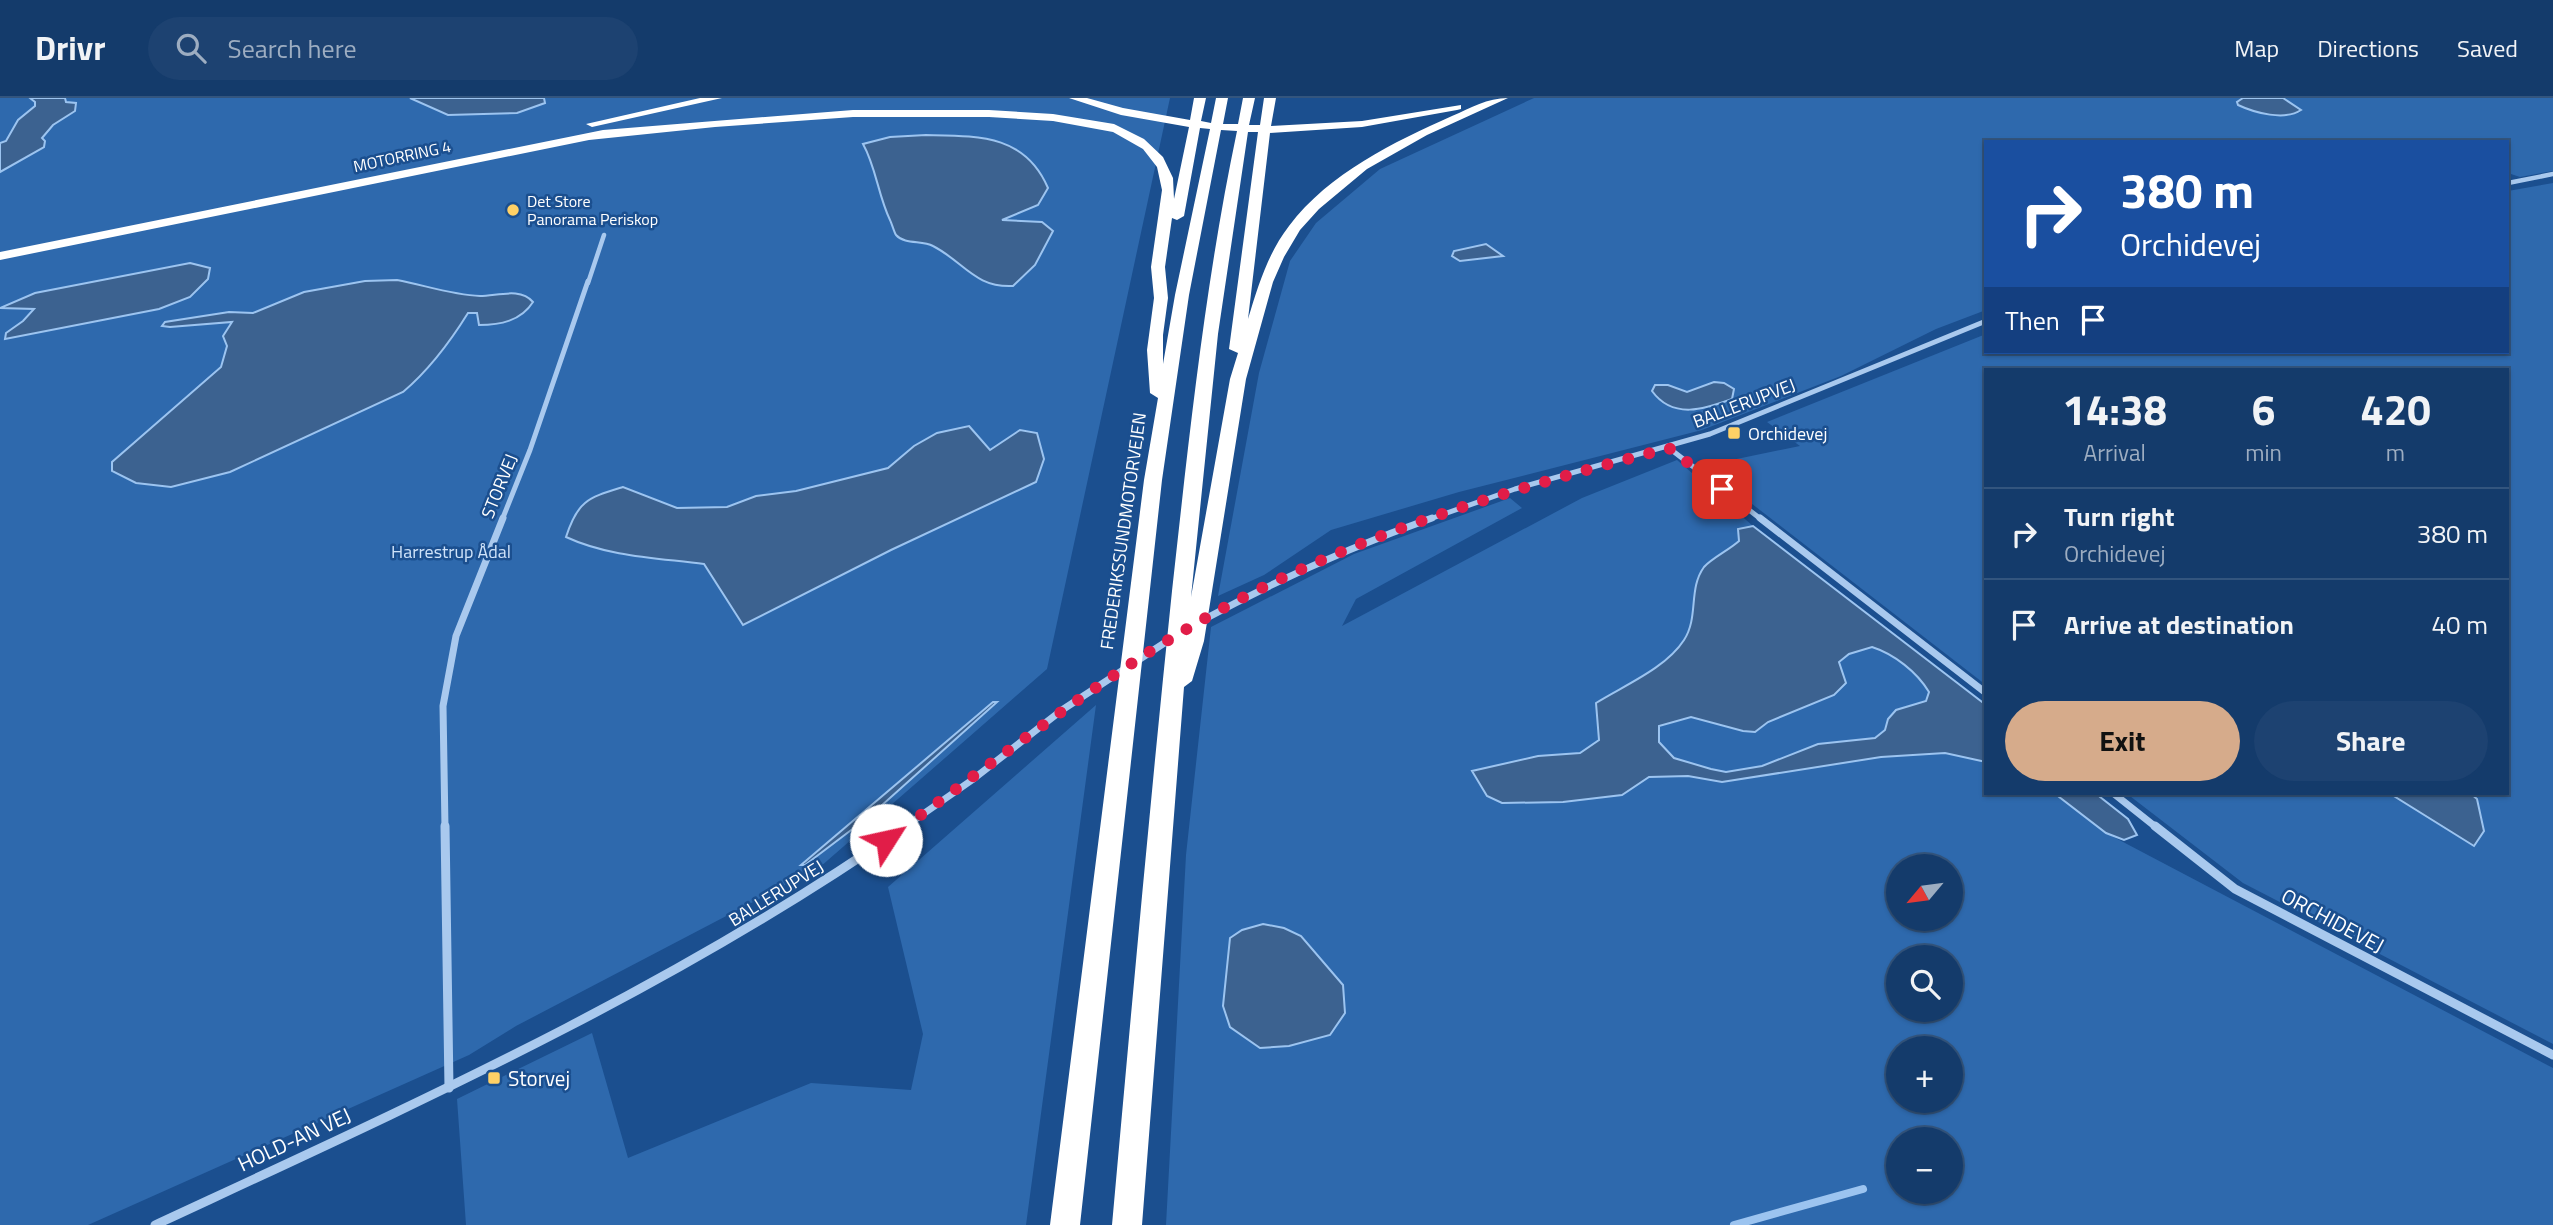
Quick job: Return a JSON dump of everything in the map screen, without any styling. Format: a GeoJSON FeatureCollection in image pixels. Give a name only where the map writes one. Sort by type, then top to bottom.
{"type":"FeatureCollection","features":[{"type":"Feature","properties":{"kind":"highway"},"geometry":{"type":"LineString","coordinates":[[320,182],[716,98]]}},
{"type":"Feature","properties":{"kind":"highway"},"geometry":{"type":"LineString","coordinates":[[1075,98],[1120,112],[1172,121],[1287,128],[1385,121],[1424,115],[1486,98]]}},
{"type":"Feature","properties":{"kind":"highway"},"geometry":{"type":"LineString","coordinates":[[1161,434],[1155,338],[1200,98]]}},
{"type":"Feature","properties":{"kind":"highway","name":"FREDERIKSSUNDMOTORVEJEN"},"geometry":{"type":"LineString","coordinates":[[1065,1225],[1093,967],[1153,480],[1182,295],[1222,98]]}},
{"type":"Feature","properties":{"kind":"highway"},"geometry":{"type":"LineString","coordinates":[[1127,1225],[1169,716],[1207,359],[1227,218],[1249,98]]}},
{"type":"Feature","properties":{"kind":"highway"},"geometry":{"type":"LineString","coordinates":[[1238,379],[1237,352],[1241,314],[1257,175],[1270,98]]}},
{"type":"Feature","properties":{"kind":"highway"},"geometry":{"type":"LineString","coordinates":[[1169,716],[1194,641],[1238,379],[1271,270],[1294,228],[1335,187],[1381,155],[1502,98]]}},
{"type":"Feature","properties":{"kind":"highway"},"geometry":{"type":"LineString","coordinates":[[590,136],[810,106],[895,99]]}},
{"type":"Feature","properties":{"kind":"highway"},"geometry":{"type":"LineString","coordinates":[[971,99],[1038,106],[1090,119],[1121,131],[1154,154],[1163,166],[1168,183],[1158,268],[1161,296]]}},
{"type":"Feature","properties":{"kind":"highway","name":"MOTORRING 4"},"geometry":{"type":"LineString","coordinates":[[0,247],[571,132],[728,105]]}},
{"type":"Feature","properties":{"kind":"highway","name":"MOTORRING 4"},"geometry":{"type":"LineString","coordinates":[[0,256],[590,136],[760,107]]}},
{"type":"Feature","properties":{"kind":"street"},"geometry":{"type":"LineString","coordinates":[[2509,183],[2553,174]]}},
{"type":"Feature","properties":{"kind":"street","name":"STORVEJ"},"geometry":{"type":"LineString","coordinates":[[449,1088],[443,705],[456,636],[530,450],[604,235]]}},
{"type":"Feature","properties":{"kind":"street","name":"BALLERUPVEJ"},"geometry":{"type":"LineString","coordinates":[[449,1088],[625,999],[742,933],[854,862],[972,780],[1062,710],[1197,623],[1263,587],[1351,547],[1441,514],[1515,489],[1669,448],[1753,418],[1984,322]]}},
{"type":"Feature","properties":{"kind":"street"},"geometry":{"type":"LineString","coordinates":[[1669,448],[1984,691]]}},
{"type":"Feature","properties":{"kind":"street","name":"ORCHIDEVEJ"},"geometry":{"type":"LineString","coordinates":[[2116,795],[2235,889],[2553,1055]]}},
{"type":"Feature","properties":{"kind":"street","name":"HOLD-AN VEJ"},"geometry":{"type":"LineString","coordinates":[[155,1225],[449,1088]]}},
{"type":"Feature","properties":{"kind":"green space","name":"Harrestrup Ådal"},"geometry":{"type":"Polygon","coordinates":[[[0,98],[1170,98],[1047,669],[820,867],[516,1026],[469,1055],[88,1225],[0,1225],[0,98]]]}},
{"type":"Feature","properties":{"kind":"green space"},"geometry":{"type":"Polygon","coordinates":[[[1534,98],[2243,98],[2237,102],[2251,110],[2283,115],[2301,111],[2283,98],[2553,98],[2553,171],[2520,177],[2509,173],[2509,140],[1984,140],[1984,311],[1936,329],[1841,376],[1702,430],[1459,492],[1331,530],[1264,575],[1218,596],[1259,373],[1290,261],[1316,223],[1380,169],[1534,98]]]}},
{"type":"Feature","properties":{"kind":"green space"},"geometry":{"type":"Polygon","coordinates":[[[2553,183],[2553,1044],[2243,883],[2129,795],[2509,795],[2509,368],[1984,368],[1984,683],[1703,466],[1800,446],[1767,422],[1984,335],[1984,354],[2509,354],[2509,191],[2553,183]]]}},
{"type":"Feature","properties":{"kind":"green space"},"geometry":{"type":"Polygon","coordinates":[[[1677,460],[1753,526],[1738,529],[1739,541],[1705,565],[1697,580],[1693,623],[1686,637],[1677,650],[1662,662],[1599,740],[1580,753],[1516,761],[1622,795],[1649,777],[1688,776],[1722,782],[1881,757],[1945,753],[1984,762],[1984,795],[2057,795],[2106,833],[2553,1068],[2553,1225],[1166,1225],[1186,855],[1211,627],[1354,554],[1510,498],[1522,508],[1356,599],[1342,626],[1582,498],[1677,460]]]}},
{"type":"Feature","properties":{"kind":"green space"},"geometry":{"type":"Polygon","coordinates":[[[1872,647],[1904,665],[1918,677],[1929,692],[1926,701],[1904,707],[1888,719],[1885,730],[1875,738],[1818,744],[1762,766],[1726,772],[1674,758],[1659,742],[1659,727],[1691,717],[1755,732],[1768,722],[1845,683],[1839,662],[1849,654],[1872,647]]]}},
{"type":"Feature","properties":{"kind":"green space"},"geometry":{"type":"Polygon","coordinates":[[[1096,705],[1026,1225],[466,1225],[457,1099],[592,1033],[628,1158],[811,1083],[911,1090],[923,1034],[888,887],[1096,705]]]}},
{"type":"Feature","properties":{"kind":"shaded area"},"geometry":{"type":"Polygon","coordinates":[[[30,98],[65,98],[66,102],[76,103],[75,111],[53,125],[42,138],[45,141],[44,147],[0,172],[0,143],[6,141],[18,120],[35,106],[35,102],[30,98]]]}},
{"type":"Feature","properties":{"kind":"shaded area"},"geometry":{"type":"Polygon","coordinates":[[[410,98],[544,98],[545,103],[517,113],[448,115],[410,98]]]}},
{"type":"Feature","properties":{"kind":"shaded area"},"geometry":{"type":"Polygon","coordinates":[[[2243,98],[2283,98],[2301,110],[2287,115],[2261,113],[2238,105],[2237,102],[2243,98]]]}},
{"type":"Feature","properties":{"kind":"shaded area"},"geometry":{"type":"Polygon","coordinates":[[[964,136],[998,142],[1027,157],[1038,170],[1048,188],[1038,205],[1002,220],[1042,222],[1053,231],[1035,265],[1013,286],[989,283],[970,273],[933,246],[904,240],[896,235],[863,144],[890,137],[964,136]]]}},
{"type":"Feature","properties":{"kind":"shaded area"},"geometry":{"type":"Polygon","coordinates":[[[1486,244],[1503,256],[1460,261],[1452,256],[1454,251],[1486,244]]]}},
{"type":"Feature","properties":{"kind":"shaded area"},"geometry":{"type":"Polygon","coordinates":[[[190,263],[210,268],[208,279],[190,297],[159,309],[5,339],[6,333],[34,309],[0,308],[35,293],[190,263]]]}},
{"type":"Feature","properties":{"kind":"shaded area"},"geometry":{"type":"Polygon","coordinates":[[[397,280],[470,295],[522,295],[533,302],[516,318],[495,324],[479,325],[477,313],[468,313],[439,355],[403,392],[230,472],[171,487],[136,483],[112,471],[112,462],[221,367],[227,346],[223,336],[232,322],[162,326],[165,322],[229,312],[253,313],[304,292],[365,281],[397,280]]]}},
{"type":"Feature","properties":{"kind":"shaded area"},"geometry":{"type":"Polygon","coordinates":[[[1714,382],[1724,383],[1734,389],[1732,399],[1700,409],[1679,409],[1660,400],[1652,391],[1655,385],[1668,385],[1687,392],[1714,382]]]}},
{"type":"Feature","properties":{"kind":"shaded area"},"geometry":{"type":"Polygon","coordinates":[[[969,426],[990,450],[1020,430],[1037,433],[1044,459],[1036,482],[891,550],[743,625],[704,564],[616,553],[566,537],[575,515],[586,502],[623,487],[677,508],[727,507],[756,496],[796,491],[888,468],[914,446],[937,433],[969,426]]]}},
{"type":"Feature","properties":{"kind":"shaded area"},"geometry":{"type":"Polygon","coordinates":[[[1753,526],[1984,703],[1984,762],[1945,753],[1881,757],[1722,782],[1688,776],[1649,777],[1622,795],[1563,802],[1502,803],[1487,796],[1472,771],[1538,756],[1580,753],[1599,740],[1596,703],[1632,683],[1676,650],[1689,631],[1696,584],[1704,567],[1739,541],[1738,529],[1753,526]],[[1872,647],[1849,654],[1839,662],[1846,683],[1834,695],[1768,722],[1755,732],[1691,717],[1659,726],[1659,742],[1674,758],[1726,772],[1762,766],[1818,744],[1875,738],[1885,730],[1888,719],[1896,710],[1926,701],[1929,692],[1897,659],[1872,647]]]}},
{"type":"Feature","properties":{"kind":"shaded area"},"geometry":{"type":"Polygon","coordinates":[[[993,702],[997,702],[871,815],[805,865],[801,865],[993,702]]]}},
{"type":"Feature","properties":{"kind":"shaded area"},"geometry":{"type":"Polygon","coordinates":[[[2057,795],[2098,795],[2128,819],[2137,835],[2124,840],[2106,833],[2057,795]]]}},
{"type":"Feature","properties":{"kind":"shaded area"},"geometry":{"type":"Polygon","coordinates":[[[2392,795],[2472,795],[2477,799],[2484,831],[2474,846],[2392,795]]]}},
{"type":"Feature","properties":{"kind":"shaded area"},"geometry":{"type":"Polygon","coordinates":[[[1263,924],[1284,928],[1301,936],[1343,985],[1345,1013],[1330,1035],[1289,1046],[1260,1048],[1230,1027],[1223,1006],[1230,938],[1242,930],[1263,924]]]}},
{"type":"Feature","properties":{"kind":"waterway"},"geometry":{"type":"LineString","coordinates":[[1734,1225],[1863,1189]]}},
{"type":"Feature","properties":{"kind":"place","name":"Det Store Panorama Periskop"},"geometry":{"type":"Point","coordinates":[513,210]}},
{"type":"Feature","properties":{"kind":"place","name":"Orchidevej"},"geometry":{"type":"Point","coordinates":[1734,433]}},
{"type":"Feature","properties":{"kind":"place","name":"Storvej"},"geometry":{"type":"Point","coordinates":[494,1078]}},
{"type":"Feature","properties":{"kind":"route"},"geometry":{"type":"LineString","coordinates":[[886,840],[972,780],[1062,710],[1130,664],[1263,587],[1351,547],[1515,489],[1669,448],[1722,489]]}}]}
